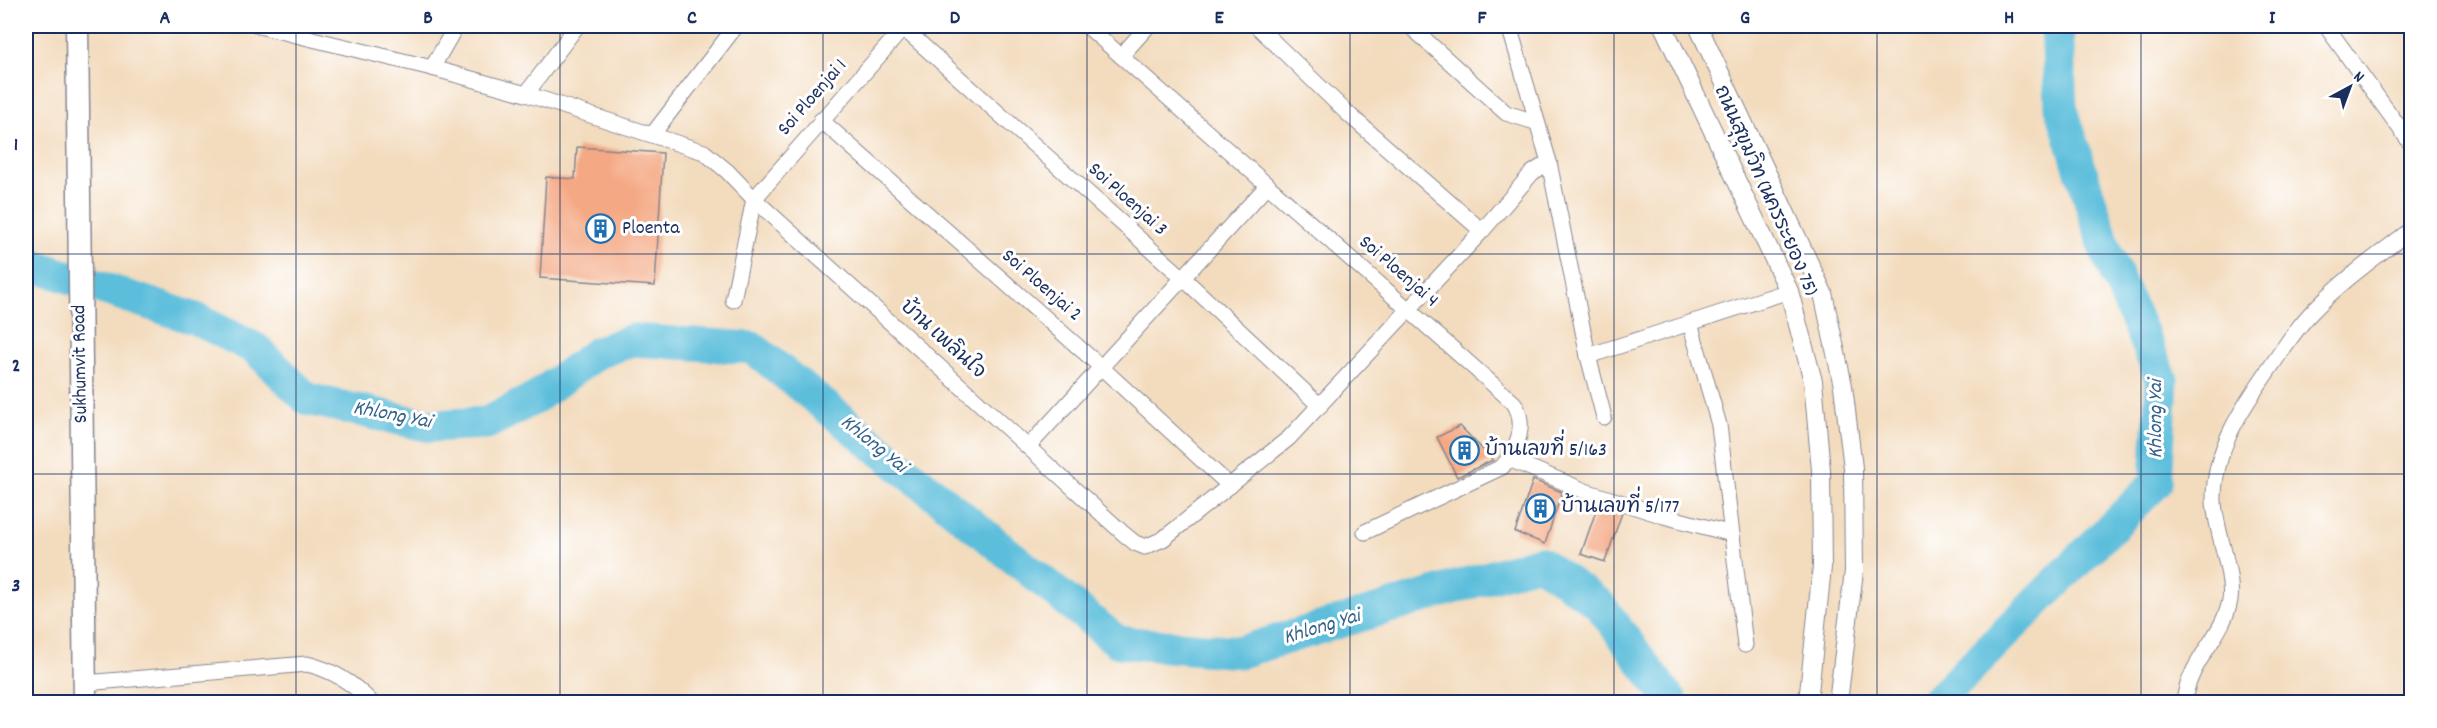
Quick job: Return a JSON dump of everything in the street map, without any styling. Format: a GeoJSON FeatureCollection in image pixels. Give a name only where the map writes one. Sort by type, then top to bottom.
{"type":"FeatureCollection","features":[{"type":"Feature","properties":{"kind":"main road","name":"Sukhumvit Road"},"geometry":{"type":"LineString","coordinates":[[77,26],[85,693]]}},
{"type":"Feature","properties":{"kind":"street","name":"บ้าน เพลินใจ"},"geometry":{"type":"LineString","coordinates":[[259,26],[432,68],[526,94],[692,147],[715,160],[754,199],[1136,543],[1145,546],[1163,539],[1230,486]]}},
{"type":"Feature","properties":{"kind":"street"},"geometry":{"type":"LineString","coordinates":[[432,68],[456,26]]}},
{"type":"Feature","properties":{"kind":"street"},"geometry":{"type":"LineString","coordinates":[[526,94],[577,26]]}},
{"type":"Feature","properties":{"kind":"street"},"geometry":{"type":"LineString","coordinates":[[652,135],[736,26]]}},
{"type":"Feature","properties":{"kind":"street","name":"Soi Ploenjai 4"},"geometry":{"type":"LineString","coordinates":[[1087,26],[1514,403],[1521,421],[1520,432],[1509,459]]}},
{"type":"Feature","properties":{"kind":"street"},"geometry":{"type":"LineString","coordinates":[[1121,56],[1148,26]]}},
{"type":"Feature","properties":{"kind":"street"},"geometry":{"type":"LineString","coordinates":[[1257,26],[1346,112],[1482,231]]}},
{"type":"Feature","properties":{"kind":"street"},"geometry":{"type":"LineString","coordinates":[[1410,26],[1506,113],[1535,122]]}},
{"type":"Feature","properties":{"kind":"street"},"geometry":{"type":"LineString","coordinates":[[1509,26],[1535,122],[1549,162],[1588,356],[1604,417]]}},
{"type":"Feature","properties":{"kind":"street","name":"ถนนสุขุมวิท (นครระยอง 75)"},"geometry":{"type":"LineString","coordinates":[[1663,26],[1734,171],[1789,291],[1813,381],[1821,470],[1822,567],[1808,702]]}},
{"type":"Feature","properties":{"kind":"street","name":"ถนนสุขุมวิท (นครระยอง 75)"},"geometry":{"type":"LineString","coordinates":[[1698,26],[1822,294],[1843,386],[1853,468],[1854,572],[1838,702]]}},
{"type":"Feature","properties":{"kind":"street"},"geometry":{"type":"LineString","coordinates":[[2326,26],[2412,144]]}},
{"type":"Feature","properties":{"kind":"street","name":"Soi Ploenjai 1"},"geometry":{"type":"LineString","coordinates":[[754,199],[904,27]]}},
{"type":"Feature","properties":{"kind":"street","name":"Soi Ploenjai 3"},"geometry":{"type":"LineString","coordinates":[[904,27],[1182,277],[1320,406]]}},
{"type":"Feature","properties":{"kind":"street","name":"Soi Ploenjai 2"},"geometry":{"type":"LineString","coordinates":[[821,120],[1101,367],[1230,486]]}},
{"type":"Feature","properties":{"kind":"street"},"geometry":{"type":"LineString","coordinates":[[1230,486],[1289,438],[1482,231],[1532,173],[1549,162]]}},
{"type":"Feature","properties":{"kind":"street"},"geometry":{"type":"LineString","coordinates":[[1028,447],[1268,185]]}},
{"type":"Feature","properties":{"kind":"street"},"geometry":{"type":"LineString","coordinates":[[733,300],[754,199]]}},
{"type":"Feature","properties":{"kind":"street"},"geometry":{"type":"LineString","coordinates":[[2184,702],[2192,671],[2223,620],[2230,599],[2214,501],[2219,462],[2242,408],[2310,314],[2412,229]]}},
{"type":"Feature","properties":{"kind":"street"},"geometry":{"type":"LineString","coordinates":[[1588,356],[1789,291]]}},
{"type":"Feature","properties":{"kind":"street"},"geometry":{"type":"LineString","coordinates":[[1690,323],[1719,425],[1745,645]]}},
{"type":"Feature","properties":{"kind":"street"},"geometry":{"type":"LineString","coordinates":[[1365,532],[1494,473],[1509,459],[1585,491],[1664,516],[1732,534]]}},
{"type":"Feature","properties":{"kind":"street"},"geometry":{"type":"LineString","coordinates":[[85,693],[307,664],[328,670],[348,681],[371,702]]}},
{"type":"Feature","properties":{"kind":"building","name":"Ploenta"},"geometry":{"type":"Polygon","coordinates":[[[577,147],[663,153],[655,286],[540,278],[546,177],[575,179],[577,147]]]}},
{"type":"Feature","properties":{"kind":"building","name":"บ้านเลขที่ 5/163"},"geometry":{"type":"Polygon","coordinates":[[[1460,426],[1493,460],[1457,477],[1437,437],[1460,426]]]}},
{"type":"Feature","properties":{"kind":"building","name":"บ้านเลขที่ 5/177"},"geometry":{"type":"Polygon","coordinates":[[[1533,480],[1562,492],[1545,544],[1515,532],[1533,480]]]}},
{"type":"Feature","properties":{"kind":"building"},"geometry":{"type":"Polygon","coordinates":[[[1598,505],[1622,513],[1605,562],[1581,554],[1598,505]]]}},
{"type":"Feature","properties":{"kind":"waterway","name":"Khlong Yai"},"geometry":{"type":"LineString","coordinates":[[1936,702],[2156,483],[2162,380],[2106,251],[2061,107],[2057,26]]}},
{"type":"Feature","properties":{"kind":"waterway","name":"Khlong Yai"},"geometry":{"type":"LineString","coordinates":[[26,263],[196,319],[256,349],[307,399],[430,426],[487,423],[535,398],[597,353],[632,340],[753,348],[1118,642],[1240,652],[1539,562],[1599,604],[1672,702]]}},
{"type":"Feature","properties":{"kind":"place","name":"Ploenta"},"geometry":{"type":"Point","coordinates":[601,229]}},
{"type":"Feature","properties":{"kind":"place","name":"บ้านเลขที่ 5/163"},"geometry":{"type":"Point","coordinates":[1464,451]}},
{"type":"Feature","properties":{"kind":"place","name":"บ้านเลขที่ 5/177"},"geometry":{"type":"Point","coordinates":[1540,508]}}]}
